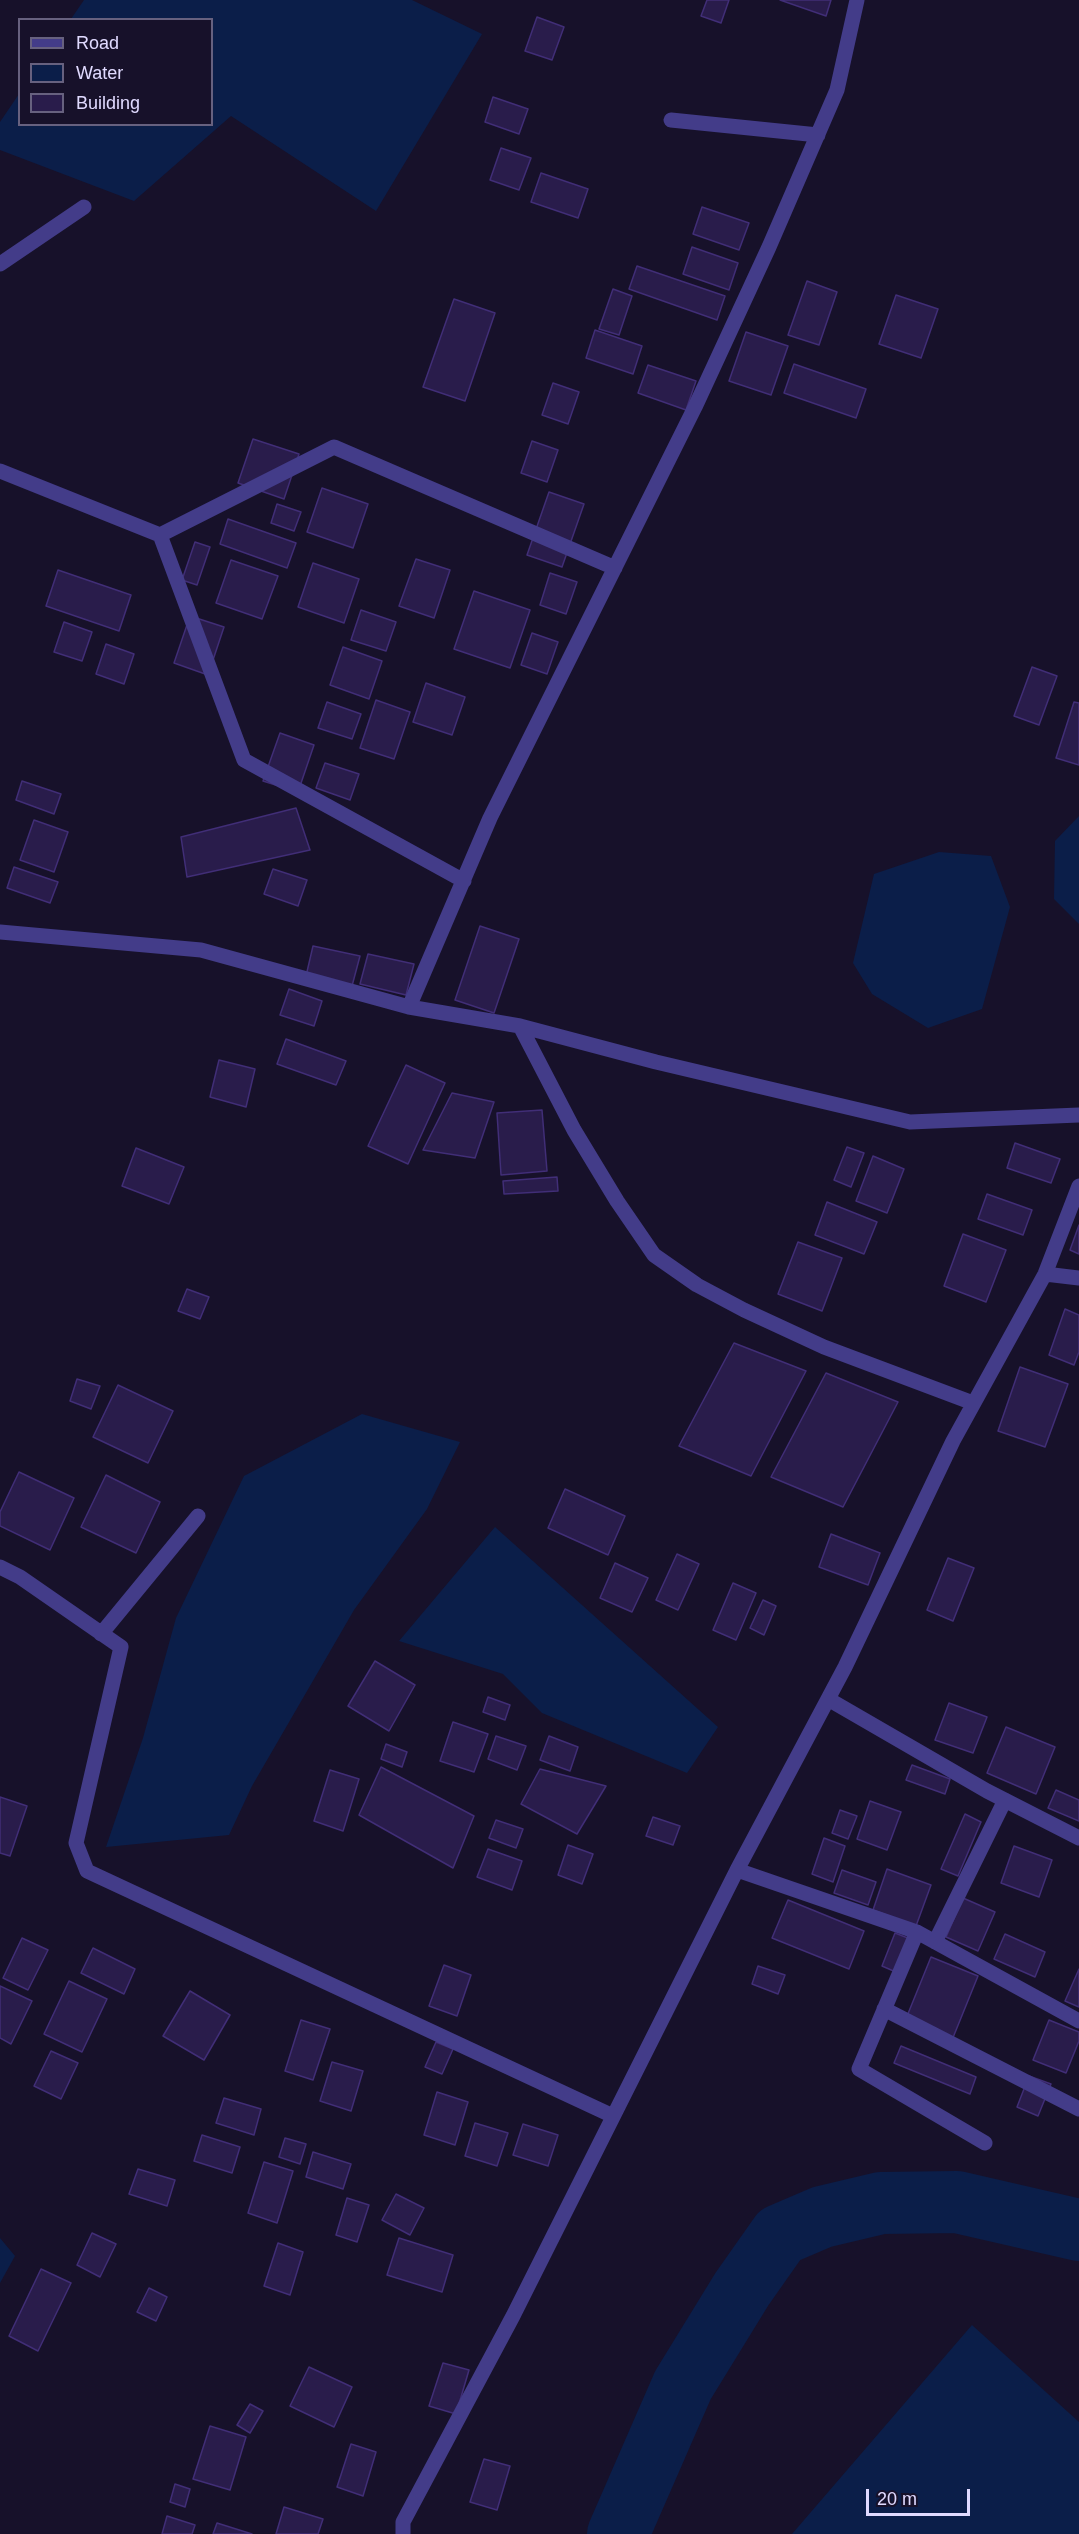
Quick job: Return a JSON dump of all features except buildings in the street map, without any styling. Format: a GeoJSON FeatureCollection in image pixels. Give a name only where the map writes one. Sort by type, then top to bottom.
{"type":"FeatureCollection","features":[{"type":"Feature","properties":{"kind":"street"},"geometry":{"type":"LineString","coordinates":[[409,1007],[490,818],[710,375],[769,247],[837,90],[857,0]]}},
{"type":"Feature","properties":{"kind":"street"},"geometry":{"type":"LineString","coordinates":[[671,120],[818,135]]}},
{"type":"Feature","properties":{"kind":"street"},"geometry":{"type":"LineString","coordinates":[[0,264],[84,207]]}},
{"type":"Feature","properties":{"kind":"street"},"geometry":{"type":"LineString","coordinates":[[160,535],[334,447],[615,568]]}},
{"type":"Feature","properties":{"kind":"street"},"geometry":{"type":"LineString","coordinates":[[0,471],[160,535],[244,760],[464,881]]}},
{"type":"Feature","properties":{"kind":"street"},"geometry":{"type":"LineString","coordinates":[[0,932],[201,950],[409,1007],[520,1026],[656,1062],[910,1122],[1079,1116]]}},
{"type":"Feature","properties":{"kind":"street"},"geometry":{"type":"LineString","coordinates":[[520,1026],[574,1130],[654,1255],[697,1285],[744,1310],[824,1347],[974,1402]]}},
{"type":"Feature","properties":{"kind":"street"},"geometry":{"type":"LineString","coordinates":[[403,2534],[403,2522],[513,2316],[736,1870],[828,1699],[974,1402],[1044,1274],[1079,1186]]}},
{"type":"Feature","properties":{"kind":"street"},"geometry":{"type":"LineString","coordinates":[[1044,1274],[1079,1278]]}},
{"type":"Feature","properties":{"kind":"street"},"geometry":{"type":"LineString","coordinates":[[101,1634],[198,1516]]}},
{"type":"Feature","properties":{"kind":"street"},"geometry":{"type":"LineString","coordinates":[[0,1567],[20,1577],[121,1647],[76,1843],[87,1871],[613,2116]]}},
{"type":"Feature","properties":{"kind":"street"},"geometry":{"type":"LineString","coordinates":[[828,1699],[1005,1800],[1079,1838]]}},
{"type":"Feature","properties":{"kind":"street"},"geometry":{"type":"LineString","coordinates":[[935,1942],[1005,1800]]}},
{"type":"Feature","properties":{"kind":"street"},"geometry":{"type":"LineString","coordinates":[[736,1870],[917,1932],[1079,2021]]}},
{"type":"Feature","properties":{"kind":"street"},"geometry":{"type":"LineString","coordinates":[[917,1932],[859,2069],[985,2142]]}},
{"type":"Feature","properties":{"kind":"street"},"geometry":{"type":"LineString","coordinates":[[884,2009],[1079,2109]]}},
{"type":"Feature","properties":{"kind":"water"},"geometry":{"type":"Polygon","coordinates":[[[84,0],[412,0],[482,34],[376,211],[231,116],[134,201],[0,150],[0,122],[18,95],[18,126],[213,126],[213,18],[72,18],[84,0]]]}},
{"type":"Feature","properties":{"kind":"water"},"geometry":{"type":"Polygon","coordinates":[[[1079,816],[1079,924],[1054,899],[1055,841],[1079,816]]]}},
{"type":"Feature","properties":{"kind":"water"},"geometry":{"type":"Polygon","coordinates":[[[939,852],[991,856],[1010,907],[982,1009],[928,1028],[872,994],[853,963],[874,874],[939,852]]]}},
{"type":"Feature","properties":{"kind":"water"},"geometry":{"type":"Polygon","coordinates":[[[362,1414],[460,1442],[427,1509],[354,1610],[252,1786],[229,1835],[106,1847],[143,1738],[176,1618],[244,1476],[362,1414]]]}},
{"type":"Feature","properties":{"kind":"water"},"geometry":{"type":"Polygon","coordinates":[[[495,1527],[718,1727],[687,1773],[542,1713],[503,1674],[399,1641],[495,1527]]]}},
{"type":"Feature","properties":{"kind":"water"},"geometry":{"type":"Polygon","coordinates":[[[0,2238],[15,2256],[0,2283],[0,2238]]]}},
{"type":"Feature","properties":{"kind":"water"},"geometry":{"type":"Polygon","coordinates":[[[972,2325],[1079,2422],[1079,2534],[792,2534],[972,2325]]]}},
{"type":"Feature","properties":{"kind":"waterway"},"geometry":{"type":"LineString","coordinates":[[618,2534],[683,2385],[742,2289],[780,2235],[822,2217],[881,2203],[957,2202],[1079,2230]]}}]}
